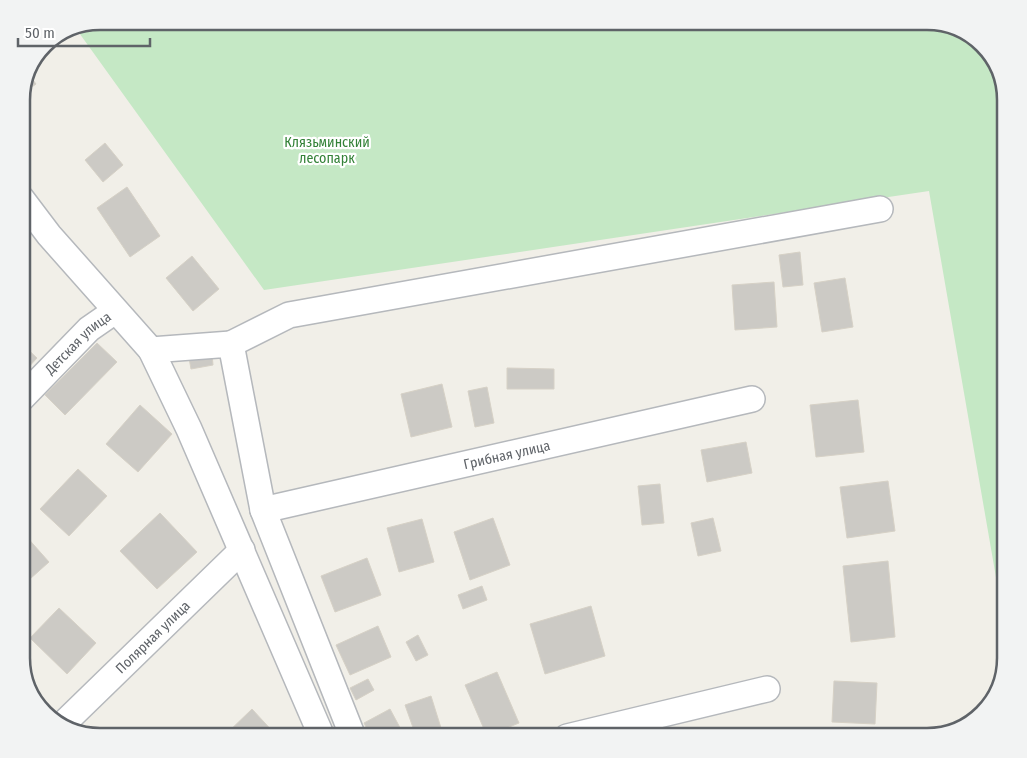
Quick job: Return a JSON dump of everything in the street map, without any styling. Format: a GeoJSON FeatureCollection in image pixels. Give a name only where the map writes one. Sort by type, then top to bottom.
{"type":"FeatureCollection","features":[{"type":"Feature","properties":{"kind":"street"},"geometry":{"type":"LineString","coordinates":[[151,350],[231,344],[289,315],[880,209]]}},
{"type":"Feature","properties":{"kind":"street"},"geometry":{"type":"LineString","coordinates":[[30,210],[49,235],[151,350],[189,429],[318,728]]}},
{"type":"Feature","properties":{"kind":"street","name":"Детская улица"},"geometry":{"type":"LineString","coordinates":[[30,390],[89,329],[115,311]]}},
{"type":"Feature","properties":{"kind":"street"},"geometry":{"type":"LineString","coordinates":[[231,344],[263,510],[349,728]]}},
{"type":"Feature","properties":{"kind":"street","name":"Грибная улица"},"geometry":{"type":"LineString","coordinates":[[263,510],[752,399]]}},
{"type":"Feature","properties":{"kind":"street","name":"Полярная улица"},"geometry":{"type":"LineString","coordinates":[[67,720],[242,550]]}},
{"type":"Feature","properties":{"kind":"street"},"geometry":{"type":"LineString","coordinates":[[604,728],[767,689]]}},
{"type":"Feature","properties":{"kind":"green space","name":"Клязьминский лесопарк"},"geometry":{"type":"Polygon","coordinates":[[[100,30],[927,30],[958,37],[970,44],[980,54],[990,69],[996,86],[997,100],[997,583],[929,191],[264,290],[79,33],[100,30]]]}},
{"type":"Feature","properties":{"kind":"building"},"geometry":{"type":"Polygon","coordinates":[[[33,80],[36,84],[31,87],[33,80]]]}},
{"type":"Feature","properties":{"kind":"building"},"geometry":{"type":"Polygon","coordinates":[[[105,143],[123,165],[103,182],[85,160],[105,143]]]}},
{"type":"Feature","properties":{"kind":"building"},"geometry":{"type":"Polygon","coordinates":[[[127,187],[160,236],[130,257],[97,208],[127,187]]]}},
{"type":"Feature","properties":{"kind":"building"},"geometry":{"type":"Polygon","coordinates":[[[800,252],[803,285],[783,287],[779,255],[800,252]]]}},
{"type":"Feature","properties":{"kind":"building"},"geometry":{"type":"Polygon","coordinates":[[[192,256],[219,289],[193,311],[166,278],[192,256]]]}},
{"type":"Feature","properties":{"kind":"building"},"geometry":{"type":"Polygon","coordinates":[[[845,278],[853,327],[822,332],[814,283],[845,278]]]}},
{"type":"Feature","properties":{"kind":"building"},"geometry":{"type":"Polygon","coordinates":[[[774,282],[777,327],[735,330],[732,285],[774,282]]]}},
{"type":"Feature","properties":{"kind":"building"},"geometry":{"type":"Polygon","coordinates":[[[97,343],[117,362],[65,415],[45,395],[97,343]]]}},
{"type":"Feature","properties":{"kind":"building"},"geometry":{"type":"Polygon","coordinates":[[[30,351],[37,358],[30,366],[30,351]]]}},
{"type":"Feature","properties":{"kind":"building"},"geometry":{"type":"Polygon","coordinates":[[[212,354],[213,365],[191,369],[189,358],[212,354]]]}},
{"type":"Feature","properties":{"kind":"building"},"geometry":{"type":"Polygon","coordinates":[[[507,368],[554,369],[554,389],[507,389],[507,368]]]}},
{"type":"Feature","properties":{"kind":"building"},"geometry":{"type":"Polygon","coordinates":[[[442,384],[452,427],[411,437],[401,394],[442,384]]]}},
{"type":"Feature","properties":{"kind":"building"},"geometry":{"type":"Polygon","coordinates":[[[487,387],[494,423],[475,427],[468,391],[487,387]]]}},
{"type":"Feature","properties":{"kind":"building"},"geometry":{"type":"Polygon","coordinates":[[[858,400],[864,452],[816,457],[810,405],[858,400]]]}},
{"type":"Feature","properties":{"kind":"building"},"geometry":{"type":"Polygon","coordinates":[[[140,405],[172,434],[138,472],[106,444],[140,405]]]}},
{"type":"Feature","properties":{"kind":"building"},"geometry":{"type":"Polygon","coordinates":[[[746,442],[752,473],[707,482],[701,450],[746,442]]]}},
{"type":"Feature","properties":{"kind":"building"},"geometry":{"type":"Polygon","coordinates":[[[78,469],[107,496],[69,536],[40,509],[78,469]]]}},
{"type":"Feature","properties":{"kind":"building"},"geometry":{"type":"Polygon","coordinates":[[[888,481],[895,531],[847,538],[840,487],[888,481]]]}},
{"type":"Feature","properties":{"kind":"building"},"geometry":{"type":"Polygon","coordinates":[[[660,484],[664,523],[642,525],[638,486],[660,484]]]}},
{"type":"Feature","properties":{"kind":"building"},"geometry":{"type":"Polygon","coordinates":[[[160,513],[197,552],[157,589],[120,551],[160,513]]]}},
{"type":"Feature","properties":{"kind":"building"},"geometry":{"type":"Polygon","coordinates":[[[493,518],[510,565],[470,580],[454,532],[493,518]]]}},
{"type":"Feature","properties":{"kind":"building"},"geometry":{"type":"Polygon","coordinates":[[[713,518],[721,551],[698,556],[691,523],[713,518]]]}},
{"type":"Feature","properties":{"kind":"building"},"geometry":{"type":"Polygon","coordinates":[[[422,519],[434,562],[399,572],[387,528],[422,519]]]}},
{"type":"Feature","properties":{"kind":"building"},"geometry":{"type":"Polygon","coordinates":[[[30,541],[49,562],[30,579],[30,541]]]}},
{"type":"Feature","properties":{"kind":"building"},"geometry":{"type":"Polygon","coordinates":[[[367,558],[381,595],[335,612],[321,576],[367,558]]]}},
{"type":"Feature","properties":{"kind":"building"},"geometry":{"type":"Polygon","coordinates":[[[888,561],[895,637],[851,642],[843,566],[888,561]]]}},
{"type":"Feature","properties":{"kind":"building"},"geometry":{"type":"Polygon","coordinates":[[[482,586],[487,600],[463,609],[458,595],[482,586]]]}},
{"type":"Feature","properties":{"kind":"building"},"geometry":{"type":"Polygon","coordinates":[[[591,606],[605,656],[545,674],[530,624],[591,606]]]}},
{"type":"Feature","properties":{"kind":"building"},"geometry":{"type":"Polygon","coordinates":[[[59,608],[96,643],[67,674],[30,638],[59,608]]]}},
{"type":"Feature","properties":{"kind":"building"},"geometry":{"type":"Polygon","coordinates":[[[378,626],[391,657],[350,675],[336,645],[378,626]]]}},
{"type":"Feature","properties":{"kind":"building"},"geometry":{"type":"Polygon","coordinates":[[[418,635],[428,655],[416,661],[406,642],[418,635]]]}},
{"type":"Feature","properties":{"kind":"building"},"geometry":{"type":"Polygon","coordinates":[[[497,672],[519,723],[507,728],[484,728],[465,685],[497,672]]]}},
{"type":"Feature","properties":{"kind":"building"},"geometry":{"type":"Polygon","coordinates":[[[368,679],[374,690],[356,700],[350,688],[368,679]]]}},
{"type":"Feature","properties":{"kind":"building"},"geometry":{"type":"Polygon","coordinates":[[[834,681],[877,683],[875,724],[832,722],[834,681]]]}},
{"type":"Feature","properties":{"kind":"building"},"geometry":{"type":"Polygon","coordinates":[[[431,696],[441,728],[413,728],[405,705],[431,696]]]}},
{"type":"Feature","properties":{"kind":"building"},"geometry":{"type":"Polygon","coordinates":[[[252,709],[270,728],[232,728],[252,709]]]}},
{"type":"Feature","properties":{"kind":"building"},"geometry":{"type":"Polygon","coordinates":[[[390,709],[400,728],[366,728],[364,723],[390,709]]]}}]}
